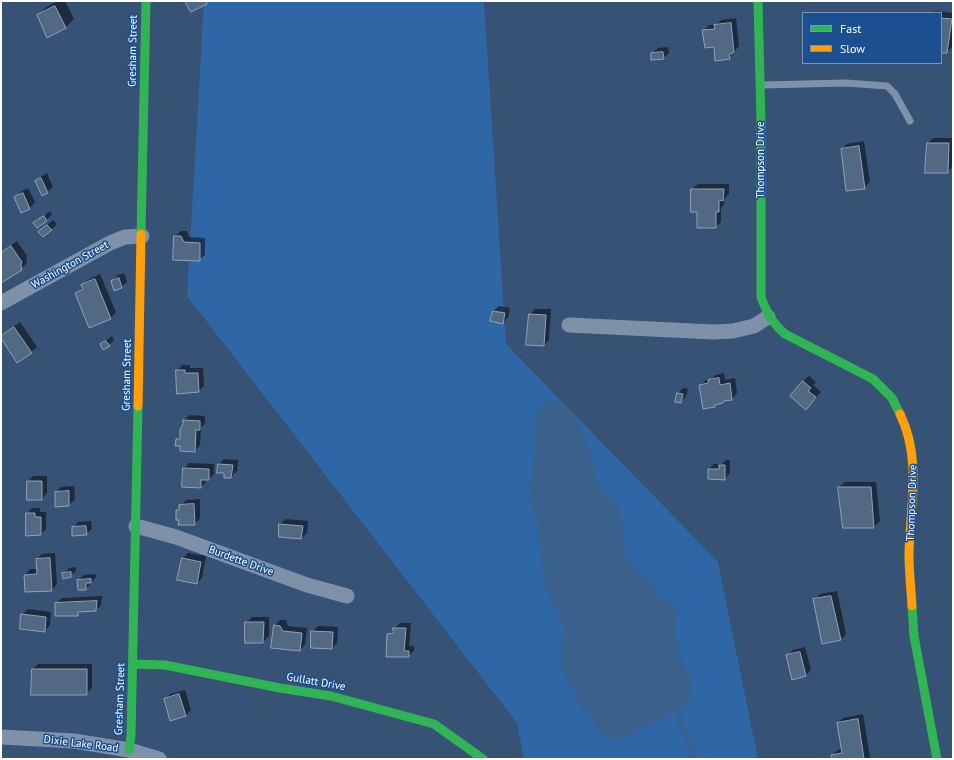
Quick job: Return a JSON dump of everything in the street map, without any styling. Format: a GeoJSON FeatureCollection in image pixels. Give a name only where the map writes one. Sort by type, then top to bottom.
{"type":"FeatureCollection","features":[{"type":"Feature","properties":{"kind":"street","name":"Gresham Street"},"geometry":{"type":"LineString","coordinates":[[129,750],[131,736],[133,664],[146,1]]}},
{"type":"Feature","properties":{"kind":"street","name":"Thompson Drive"},"geometry":{"type":"LineString","coordinates":[[758,1],[761,297],[768,317],[773,324],[785,334],[873,380],[892,398],[904,422],[912,448],[914,464],[910,555],[914,636],[937,759]]}},
{"type":"Feature","properties":{"kind":"street","name":"Washington Street"},"geometry":{"type":"LineString","coordinates":[[1,303],[110,243],[125,237],[142,236]]}},
{"type":"Feature","properties":{"kind":"street"},"geometry":{"type":"LineString","coordinates":[[569,325],[713,332],[733,331],[754,326],[768,317]]}},
{"type":"Feature","properties":{"kind":"street","name":"Burdette Drive"},"geometry":{"type":"LineString","coordinates":[[136,526],[176,537],[307,585],[347,596]]}},
{"type":"Feature","properties":{"kind":"street","name":"Gullatt Drive"},"geometry":{"type":"LineString","coordinates":[[133,664],[164,665],[280,688],[331,696],[434,724],[483,759]]}},
{"type":"Feature","properties":{"kind":"street","name":"Dixie Lake Road"},"geometry":{"type":"LineString","coordinates":[[1,737],[74,741],[129,750],[159,759]]}},
{"type":"Feature","properties":{"kind":"lane"},"geometry":{"type":"LineString","coordinates":[[760,85],[846,83],[887,86],[895,94],[910,121]]}},
{"type":"Feature","properties":{"kind":"shaded area"},"geometry":{"type":"Polygon","coordinates":[[[204,1],[484,1],[506,344],[718,562],[758,759],[524,759],[517,723],[187,296],[204,1]]]}},
{"type":"Feature","properties":{"kind":"shaded area"},"geometry":{"type":"Polygon","coordinates":[[[549,400],[563,403],[571,411],[583,431],[599,485],[606,495],[614,501],[621,519],[623,547],[627,559],[638,572],[652,583],[656,594],[662,600],[677,608],[677,644],[680,659],[690,677],[690,696],[687,701],[676,711],[625,737],[610,737],[598,731],[565,678],[561,662],[564,625],[551,601],[541,569],[538,525],[530,503],[529,484],[533,472],[535,423],[541,406],[549,400]]]}},
{"type":"Feature","properties":{"kind":"building"},"geometry":{"type":"Polygon","coordinates":[[[185,1],[206,1],[207,4],[191,12],[185,1]]]}},
{"type":"Feature","properties":{"kind":"building"},"geometry":{"type":"Polygon","coordinates":[[[55,6],[66,28],[47,38],[37,15],[55,6]]]}},
{"type":"Feature","properties":{"kind":"building"},"geometry":{"type":"Polygon","coordinates":[[[942,18],[952,19],[947,53],[942,53],[942,18]]]}},
{"type":"Feature","properties":{"kind":"building"},"geometry":{"type":"Polygon","coordinates":[[[731,23],[734,52],[729,55],[730,59],[715,61],[714,47],[705,48],[702,30],[715,29],[714,25],[731,23]]]}},
{"type":"Feature","properties":{"kind":"building"},"geometry":{"type":"Polygon","coordinates":[[[663,52],[664,59],[651,60],[651,53],[663,52]]]}},
{"type":"Feature","properties":{"kind":"building"},"geometry":{"type":"Polygon","coordinates":[[[927,143],[949,143],[948,173],[925,173],[927,143]]]}},
{"type":"Feature","properties":{"kind":"building"},"geometry":{"type":"Polygon","coordinates":[[[859,146],[865,189],[846,191],[841,149],[859,146]]]}},
{"type":"Feature","properties":{"kind":"building"},"geometry":{"type":"Polygon","coordinates":[[[41,178],[48,193],[42,196],[35,181],[41,178]]]}},
{"type":"Feature","properties":{"kind":"building"},"geometry":{"type":"Polygon","coordinates":[[[691,189],[724,189],[723,201],[719,200],[719,212],[716,212],[716,228],[697,228],[697,212],[691,212],[691,189]]]}},
{"type":"Feature","properties":{"kind":"building"},"geometry":{"type":"Polygon","coordinates":[[[23,193],[30,209],[21,213],[14,197],[23,193]]]}},
{"type":"Feature","properties":{"kind":"building"},"geometry":{"type":"Polygon","coordinates":[[[44,216],[47,221],[37,228],[33,223],[44,216]]]}},
{"type":"Feature","properties":{"kind":"building"},"geometry":{"type":"Polygon","coordinates":[[[47,225],[52,230],[43,237],[38,232],[47,225]]]}},
{"type":"Feature","properties":{"kind":"building"},"geometry":{"type":"Polygon","coordinates":[[[174,236],[181,236],[184,242],[200,243],[200,261],[173,260],[174,236]]]}},
{"type":"Feature","properties":{"kind":"building"},"geometry":{"type":"Polygon","coordinates":[[[11,246],[22,262],[22,270],[1,283],[1,253],[11,246]]]}},
{"type":"Feature","properties":{"kind":"building"},"geometry":{"type":"Polygon","coordinates":[[[119,278],[122,288],[114,291],[111,281],[119,278]]]}},
{"type":"Feature","properties":{"kind":"building"},"geometry":{"type":"Polygon","coordinates":[[[95,279],[111,319],[89,328],[75,293],[83,289],[81,285],[95,279]]]}},
{"type":"Feature","properties":{"kind":"building"},"geometry":{"type":"Polygon","coordinates":[[[493,311],[505,313],[503,324],[490,321],[493,311]]]}},
{"type":"Feature","properties":{"kind":"building"},"geometry":{"type":"Polygon","coordinates":[[[529,314],[546,315],[544,346],[526,345],[529,314]]]}},
{"type":"Feature","properties":{"kind":"building"},"geometry":{"type":"Polygon","coordinates":[[[14,327],[32,353],[17,363],[1,338],[1,336],[14,327]]]}},
{"type":"Feature","properties":{"kind":"building"},"geometry":{"type":"Polygon","coordinates":[[[106,341],[110,346],[103,350],[100,344],[106,341]]]}},
{"type":"Feature","properties":{"kind":"building"},"geometry":{"type":"Polygon","coordinates":[[[176,370],[185,370],[185,373],[198,373],[199,392],[177,394],[176,370]]]}},
{"type":"Feature","properties":{"kind":"building"},"geometry":{"type":"Polygon","coordinates":[[[719,378],[720,385],[730,383],[732,400],[724,401],[723,403],[715,405],[715,407],[703,409],[699,385],[708,383],[708,380],[719,378]]]}},
{"type":"Feature","properties":{"kind":"building"},"geometry":{"type":"Polygon","coordinates":[[[803,381],[811,388],[808,391],[816,397],[806,410],[790,396],[803,381]]]}},
{"type":"Feature","properties":{"kind":"building"},"geometry":{"type":"Polygon","coordinates":[[[677,393],[683,394],[681,403],[675,402],[677,393]]]}},
{"type":"Feature","properties":{"kind":"building"},"geometry":{"type":"Polygon","coordinates":[[[183,420],[200,421],[200,430],[196,430],[195,452],[180,451],[180,446],[175,446],[176,439],[180,439],[180,430],[183,420]]]}},
{"type":"Feature","properties":{"kind":"building"},"geometry":{"type":"Polygon","coordinates":[[[218,464],[233,465],[231,478],[224,478],[224,473],[217,473],[218,464]]]}},
{"type":"Feature","properties":{"kind":"building"},"geometry":{"type":"Polygon","coordinates":[[[719,465],[725,465],[725,480],[708,479],[708,469],[719,469],[719,465]]]}},
{"type":"Feature","properties":{"kind":"building"},"geometry":{"type":"Polygon","coordinates":[[[183,468],[209,469],[209,480],[201,480],[201,488],[182,487],[183,468]]]}},
{"type":"Feature","properties":{"kind":"building"},"geometry":{"type":"Polygon","coordinates":[[[27,481],[42,481],[42,500],[27,500],[27,481]]]}},
{"type":"Feature","properties":{"kind":"building"},"geometry":{"type":"Polygon","coordinates":[[[838,487],[871,487],[874,528],[843,528],[838,487]]]}},
{"type":"Feature","properties":{"kind":"building"},"geometry":{"type":"Polygon","coordinates":[[[69,491],[69,506],[55,507],[55,492],[69,491]]]}},
{"type":"Feature","properties":{"kind":"building"},"geometry":{"type":"Polygon","coordinates":[[[194,504],[195,525],[178,525],[179,520],[176,520],[176,510],[179,510],[179,505],[194,504]]]}},
{"type":"Feature","properties":{"kind":"building"},"geometry":{"type":"Polygon","coordinates":[[[26,513],[35,513],[35,517],[41,517],[41,535],[26,536],[26,513]]]}},
{"type":"Feature","properties":{"kind":"building"},"geometry":{"type":"Polygon","coordinates":[[[279,524],[303,526],[301,539],[279,537],[279,524]]]}},
{"type":"Feature","properties":{"kind":"building"},"geometry":{"type":"Polygon","coordinates":[[[86,526],[87,535],[72,536],[72,527],[86,526]]]}},
{"type":"Feature","properties":{"kind":"building"},"geometry":{"type":"Polygon","coordinates":[[[50,558],[52,591],[25,592],[24,575],[37,574],[36,559],[50,558]]]}},
{"type":"Feature","properties":{"kind":"building"},"geometry":{"type":"Polygon","coordinates":[[[182,558],[201,562],[197,584],[177,580],[182,558]]]}},
{"type":"Feature","properties":{"kind":"building"},"geometry":{"type":"Polygon","coordinates":[[[71,572],[71,577],[63,579],[62,573],[71,572]]]}},
{"type":"Feature","properties":{"kind":"building"},"geometry":{"type":"Polygon","coordinates":[[[91,579],[91,583],[86,583],[86,590],[78,590],[77,580],[91,579]]]}},
{"type":"Feature","properties":{"kind":"building"},"geometry":{"type":"Polygon","coordinates":[[[831,596],[841,640],[822,644],[813,599],[831,596]]]}},
{"type":"Feature","properties":{"kind":"building"},"geometry":{"type":"Polygon","coordinates":[[[97,601],[96,611],[78,612],[78,616],[55,616],[55,603],[97,601]]]}},
{"type":"Feature","properties":{"kind":"building"},"geometry":{"type":"Polygon","coordinates":[[[21,614],[46,617],[45,632],[20,629],[21,614]]]}},
{"type":"Feature","properties":{"kind":"building"},"geometry":{"type":"Polygon","coordinates":[[[245,622],[264,622],[263,643],[245,643],[245,622]]]}},
{"type":"Feature","properties":{"kind":"building"},"geometry":{"type":"Polygon","coordinates":[[[274,625],[280,626],[283,631],[302,633],[300,651],[271,648],[274,625]]]}},
{"type":"Feature","properties":{"kind":"building"},"geometry":{"type":"Polygon","coordinates":[[[393,628],[406,628],[404,651],[409,651],[409,657],[386,657],[387,634],[393,633],[393,628]]]}},
{"type":"Feature","properties":{"kind":"building"},"geometry":{"type":"Polygon","coordinates":[[[311,631],[333,632],[332,649],[311,648],[311,631]]]}},
{"type":"Feature","properties":{"kind":"building"},"geometry":{"type":"Polygon","coordinates":[[[800,652],[806,676],[792,680],[786,655],[800,652]]]}},
{"type":"Feature","properties":{"kind":"building"},"geometry":{"type":"Polygon","coordinates":[[[32,669],[87,669],[87,695],[31,695],[32,669]]]}},
{"type":"Feature","properties":{"kind":"building"},"geometry":{"type":"Polygon","coordinates":[[[179,694],[186,716],[170,721],[164,699],[179,694]]]}},
{"type":"Feature","properties":{"kind":"building"},"geometry":{"type":"Polygon","coordinates":[[[858,719],[864,759],[832,759],[831,755],[842,753],[837,723],[858,719]]]}},
{"type":"Feature","properties":{"kind":"waterway"},"geometry":{"type":"LineString","coordinates":[[676,710],[695,759]]}},
{"type":"Feature","properties":{"kind":"traffic: fast"},"geometry":{"type":"LineString","coordinates":[[141,234],[146,1]]}},
{"type":"Feature","properties":{"kind":"traffic: fast"},"geometry":{"type":"LineString","coordinates":[[758,1],[761,122],[761,297],[770,317],[785,334],[873,379],[892,398],[900,414]]}},
{"type":"Feature","properties":{"kind":"traffic: fast"},"geometry":{"type":"LineString","coordinates":[[129,750],[131,736],[138,406]]}},
{"type":"Feature","properties":{"kind":"traffic: fast"},"geometry":{"type":"LineString","coordinates":[[912,606],[914,636],[937,759]]}},
{"type":"Feature","properties":{"kind":"traffic: fast"},"geometry":{"type":"LineString","coordinates":[[133,664],[165,665],[280,688],[331,696],[434,724],[483,759]]}},
{"type":"Feature","properties":{"kind":"traffic: slow"},"geometry":{"type":"LineString","coordinates":[[138,406],[141,234]]}},
{"type":"Feature","properties":{"kind":"traffic: slow"},"geometry":{"type":"LineString","coordinates":[[900,414],[907,431],[913,465],[909,554],[912,606]]}}]}
